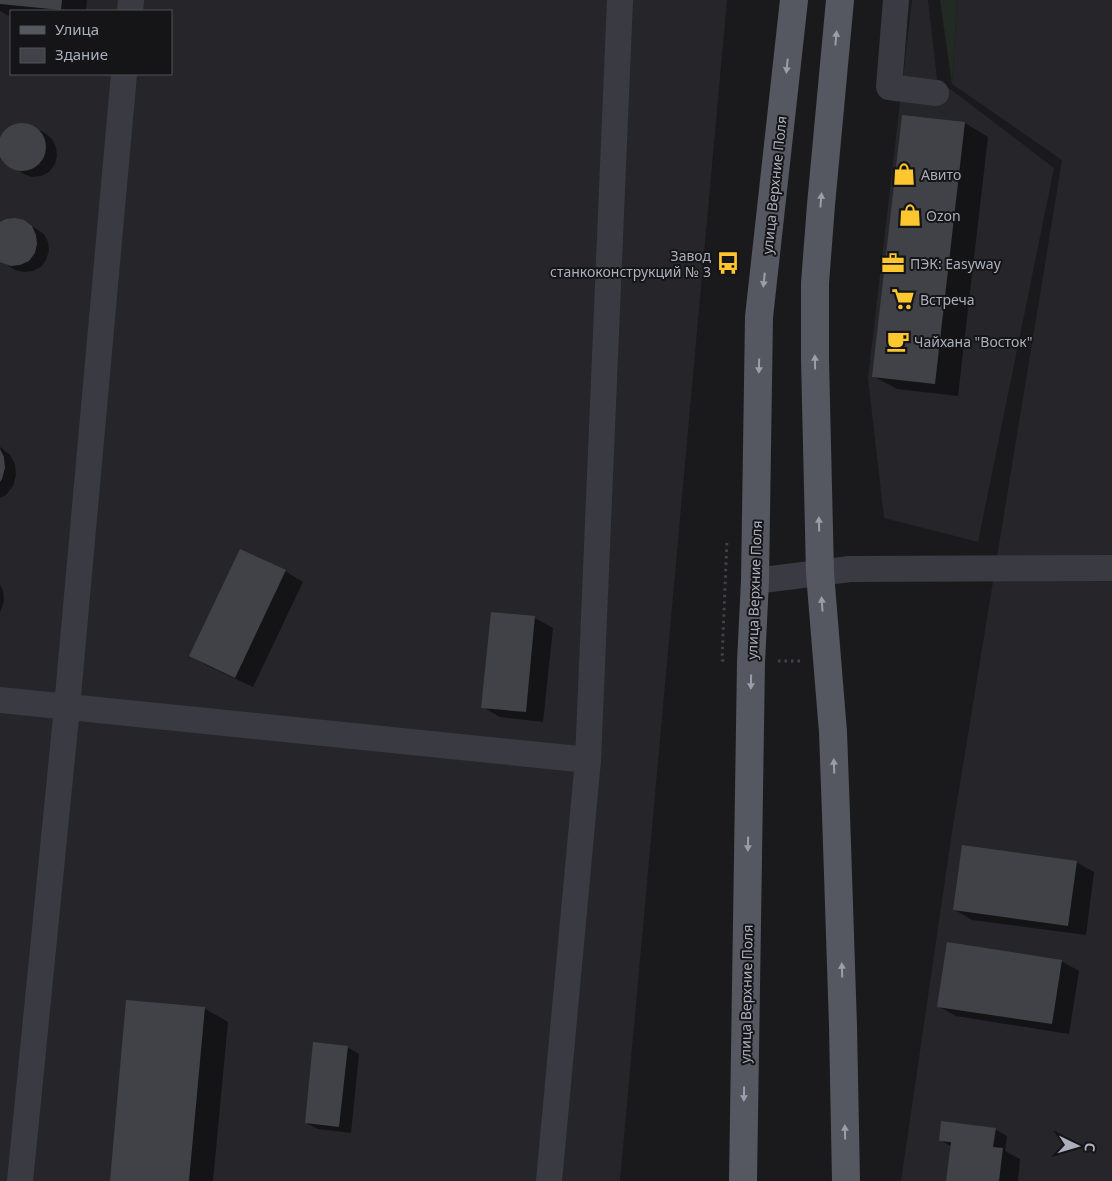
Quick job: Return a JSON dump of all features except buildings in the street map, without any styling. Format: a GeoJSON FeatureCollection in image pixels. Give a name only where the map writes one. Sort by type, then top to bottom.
{"type":"FeatureCollection","features":[{"type":"Feature","properties":{"kind":"main road","name":"улица Верхние Поля"},"geometry":{"type":"LineString","coordinates":[[743,1181],[751,662],[755,581],[760,317],[794,0]]}},
{"type":"Feature","properties":{"kind":"main road"},"geometry":{"type":"LineString","coordinates":[[840,0],[815,283],[815,359],[820,573],[833,732],[837,834],[844,1036],[846,1181]]}},
{"type":"Feature","properties":{"kind":"lane"},"geometry":{"type":"LineString","coordinates":[[549,1181],[588,760],[620,0]]}},
{"type":"Feature","properties":{"kind":"lane"},"geometry":{"type":"LineString","coordinates":[[896,0],[889,87],[936,93]]}},
{"type":"Feature","properties":{"kind":"lane"},"geometry":{"type":"LineString","coordinates":[[20,1181],[67,707],[124,75]]}},
{"type":"Feature","properties":{"kind":"lane"},"geometry":{"type":"LineString","coordinates":[[755,581],[850,569],[1112,568]]}},
{"type":"Feature","properties":{"kind":"lane"},"geometry":{"type":"LineString","coordinates":[[0,700],[588,760]]}},
{"type":"Feature","properties":{"kind":"path"},"geometry":{"type":"LineString","coordinates":[[722,660],[751,662],[826,660]]}},
{"type":"Feature","properties":{"kind":"shaded area"},"geometry":{"type":"Polygon","coordinates":[[[0,0],[727,0],[620,1181],[0,1181],[0,0]]]}},
{"type":"Feature","properties":{"kind":"shaded area"},"geometry":{"type":"Polygon","coordinates":[[[912,0],[928,0],[937,79],[1054,168],[978,542],[884,518],[868,378],[912,0]]]}},
{"type":"Feature","properties":{"kind":"shaded area"},"geometry":{"type":"Polygon","coordinates":[[[940,0],[957,0],[952,84],[940,0]]]}},
{"type":"Feature","properties":{"kind":"shaded area"},"geometry":{"type":"Polygon","coordinates":[[[957,0],[1112,0],[1112,1181],[901,1181],[952,832],[1062,160],[952,84],[957,0]]]}},
{"type":"Feature","properties":{"kind":"place","name":"Авито"},"geometry":{"type":"Point","coordinates":[904,174]}},
{"type":"Feature","properties":{"kind":"place","name":"Ozon"},"geometry":{"type":"Point","coordinates":[910,215]}},
{"type":"Feature","properties":{"kind":"place","name":"Завод станкоконструкций № 3"},"geometry":{"type":"Point","coordinates":[728,263]}},
{"type":"Feature","properties":{"kind":"place","name":"ПЭК: Easyway"},"geometry":{"type":"Point","coordinates":[893,263]}},
{"type":"Feature","properties":{"kind":"place","name":"Встреча"},"geometry":{"type":"Point","coordinates":[903,299]}},
{"type":"Feature","properties":{"kind":"place","name":"Чайхана \"Восток\""},"geometry":{"type":"Point","coordinates":[898,341]}}]}
